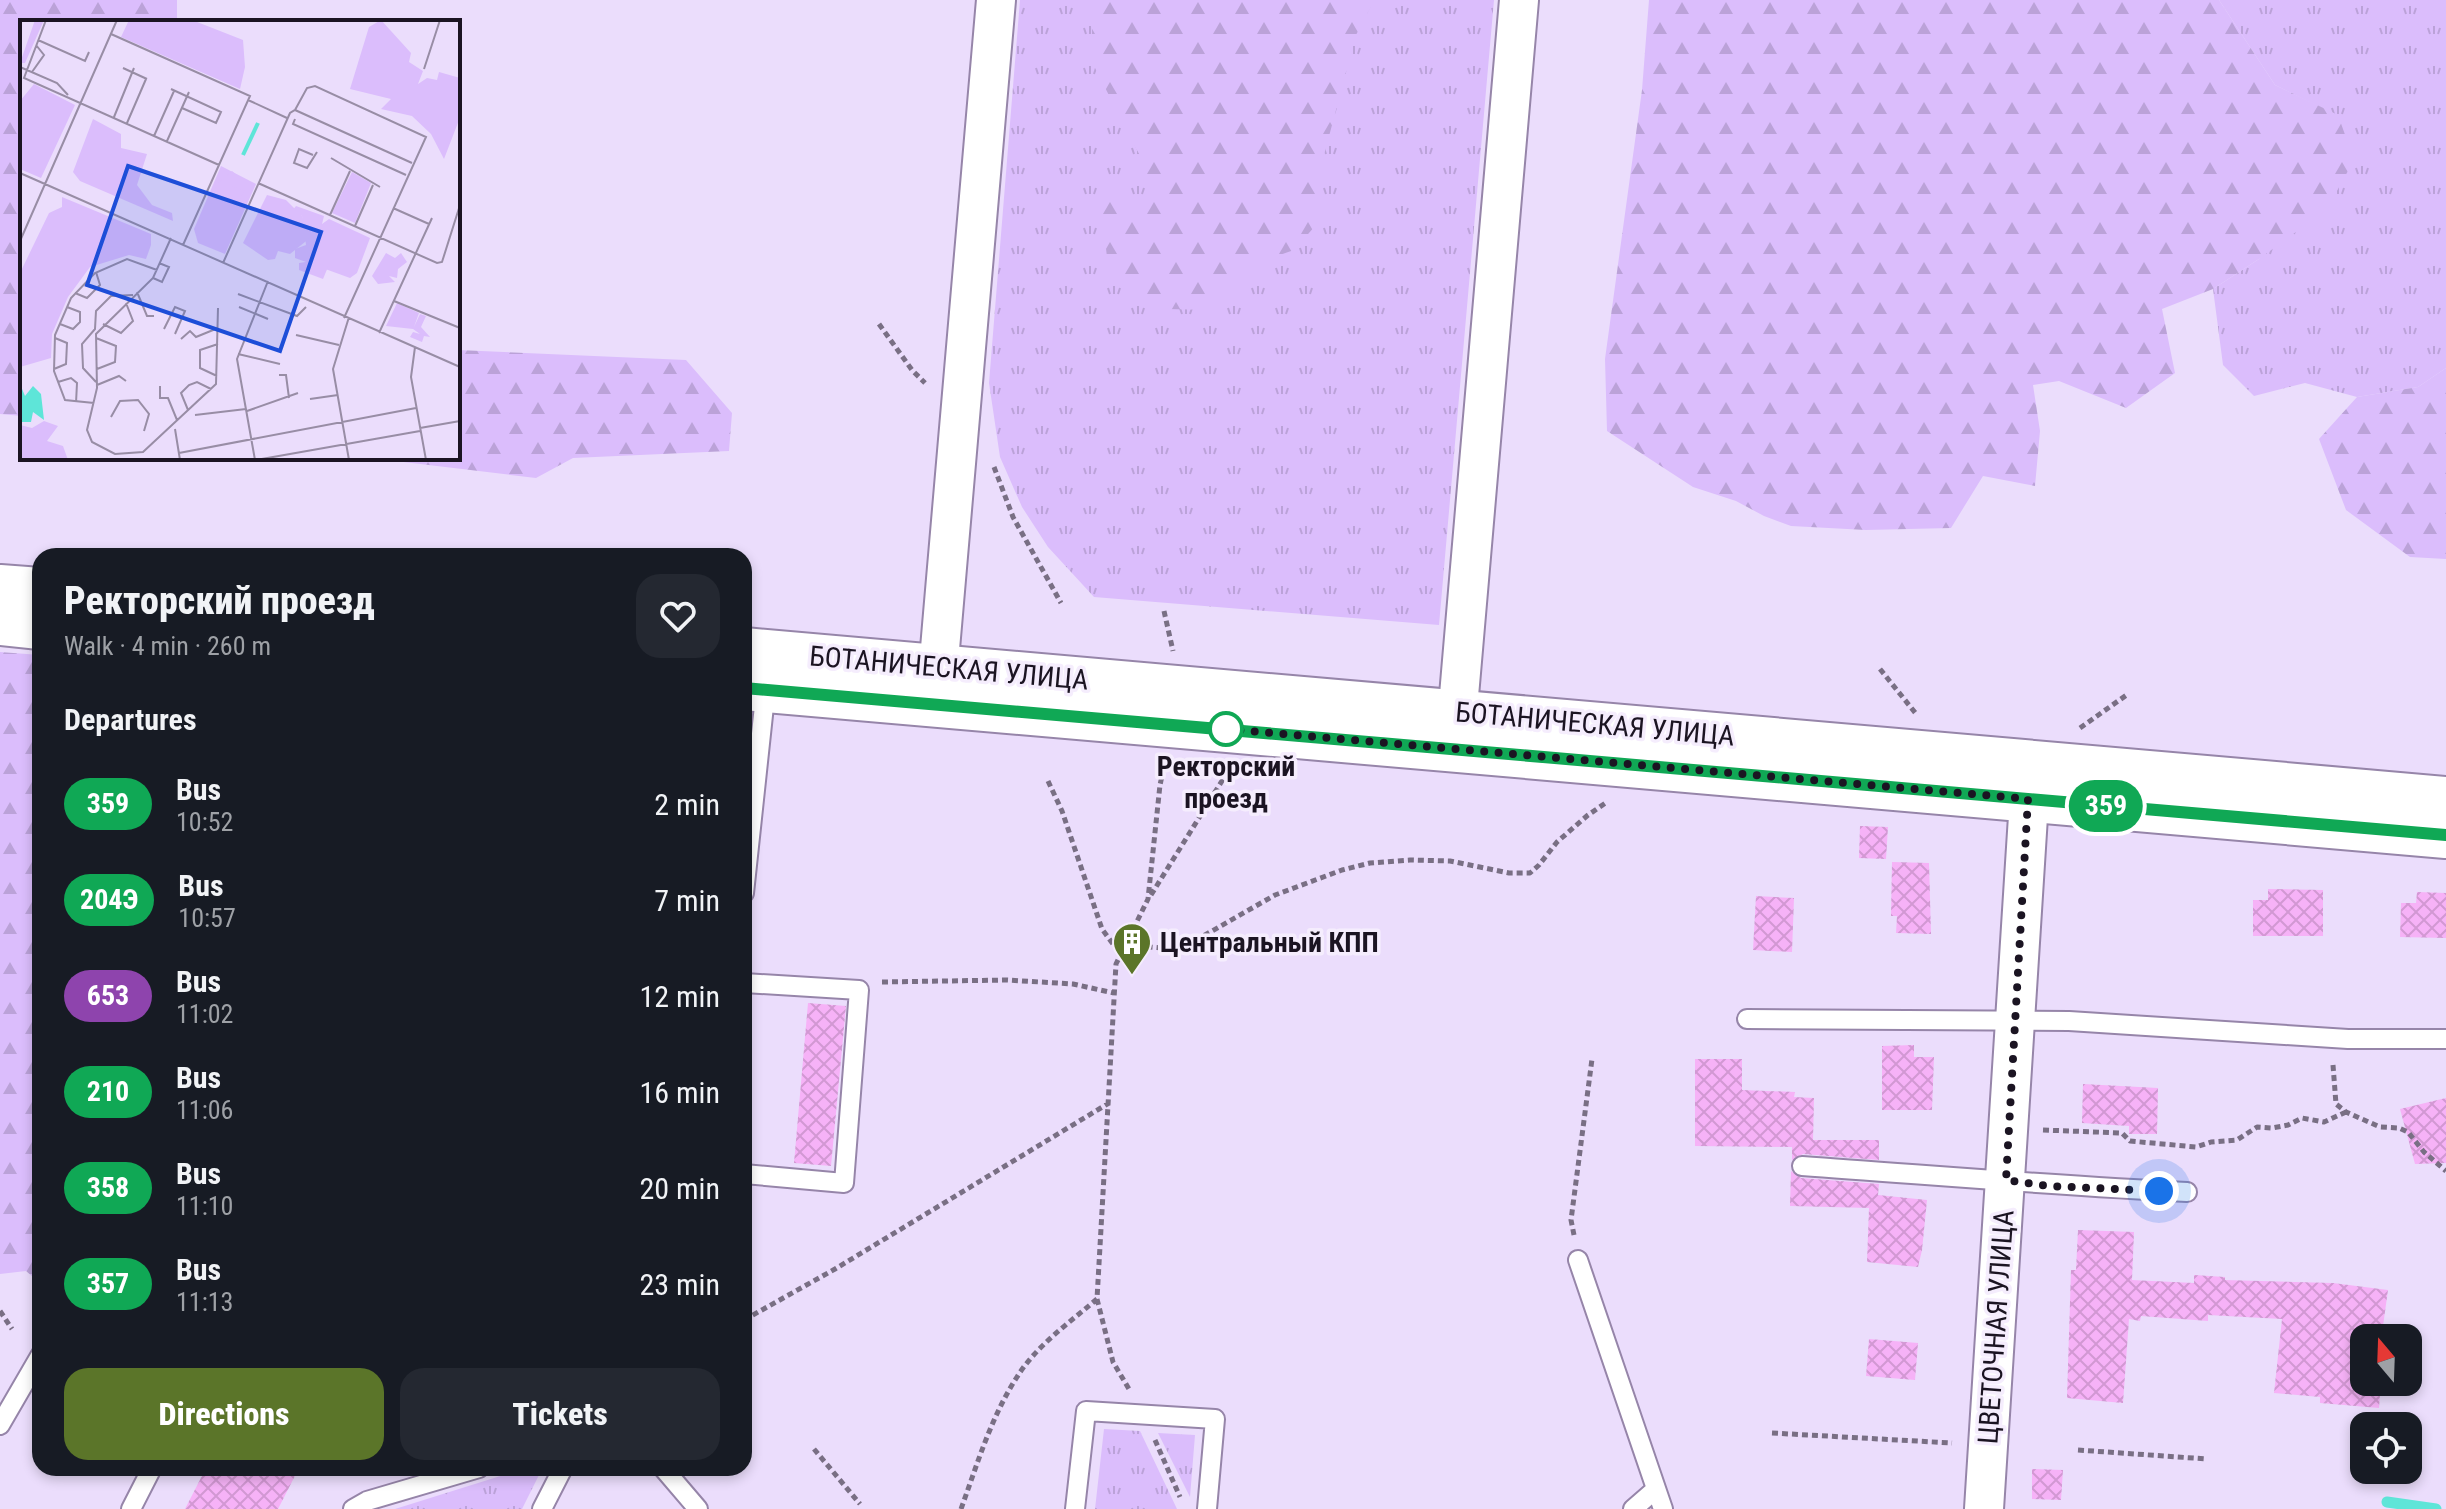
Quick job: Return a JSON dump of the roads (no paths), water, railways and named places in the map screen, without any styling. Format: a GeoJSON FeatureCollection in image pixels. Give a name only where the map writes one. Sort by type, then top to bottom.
{"type":"FeatureCollection","features":[{"type":"Feature","properties":{"kind":"street"},"geometry":{"type":"LineString","coordinates":[[936,685],[996,0]]}},
{"type":"Feature","properties":{"kind":"street"},"geometry":{"type":"LineString","coordinates":[[1456,731],[1519,0]]}},
{"type":"Feature","properties":{"kind":"street"},"geometry":{"type":"LineString","coordinates":[[0,587],[32,589]]}},
{"type":"Feature","properties":{"kind":"street"},"geometry":{"type":"LineString","coordinates":[[0,623],[32,626]]}},
{"type":"Feature","properties":{"kind":"street","name":"БОТАНИЧЕСКАЯ УЛИЦА"},"geometry":{"type":"LineString","coordinates":[[756,670],[2030,781],[2446,799]]}},
{"type":"Feature","properties":{"kind":"street","name":"БОТАНИЧЕСКАЯ УЛИЦА"},"geometry":{"type":"LineString","coordinates":[[2030,781],[2446,836]]}},
{"type":"Feature","properties":{"kind":"street","name":"ЦВЕТОЧНАЯ УЛИЦА"},"geometry":{"type":"LineString","coordinates":[[1984,1509],[2030,781]]}},
{"type":"Feature","properties":{"kind":"lane"},"geometry":{"type":"LineString","coordinates":[[752,748],[756,670]]}},
{"type":"Feature","properties":{"kind":"lane"},"geometry":{"type":"LineString","coordinates":[[752,983],[859,990],[844,1183],[752,1175]]}},
{"type":"Feature","properties":{"kind":"lane"},"geometry":{"type":"LineString","coordinates":[[1747,1019],[2017,1020],[2325,1037],[2446,1039]]}},
{"type":"Feature","properties":{"kind":"lane"},"geometry":{"type":"LineString","coordinates":[[1802,1166],[2006,1180],[2048,1186],[2187,1192]]}},
{"type":"Feature","properties":{"kind":"lane"},"geometry":{"type":"LineString","coordinates":[[1578,1260],[1663,1509]]}},
{"type":"Feature","properties":{"kind":"lane"},"geometry":{"type":"LineString","coordinates":[[0,1425],[32,1370]]}},
{"type":"Feature","properties":{"kind":"lane"},"geometry":{"type":"LineString","coordinates":[[1075,1509],[1086,1411],[1215,1419],[1207,1509]]}},
{"type":"Feature","properties":{"kind":"lane"},"geometry":{"type":"LineString","coordinates":[[131,1509],[148,1476]]}},
{"type":"Feature","properties":{"kind":"lane"},"geometry":{"type":"LineString","coordinates":[[353,1509],[433,1476]]}},
{"type":"Feature","properties":{"kind":"lane"},"geometry":{"type":"LineString","coordinates":[[542,1509],[559,1476]]}},
{"type":"Feature","properties":{"kind":"lane"},"geometry":{"type":"LineString","coordinates":[[670,1476],[698,1509]]}},
{"type":"Feature","properties":{"kind":"lane"},"geometry":{"type":"LineString","coordinates":[[1633,1509],[1656,1489]]}},
{"type":"Feature","properties":{"kind":"waterway"},"geometry":{"type":"LineString","coordinates":[[2387,1502],[2436,1509]]}},
{"type":"Feature","properties":{"kind":"place","name":"Ректорский проезд"},"geometry":{"type":"Point","coordinates":[1226,729]}},
{"type":"Feature","properties":{"kind":"place","name":"Центральный КПП"},"geometry":{"type":"Point","coordinates":[1132,976]}}]}
